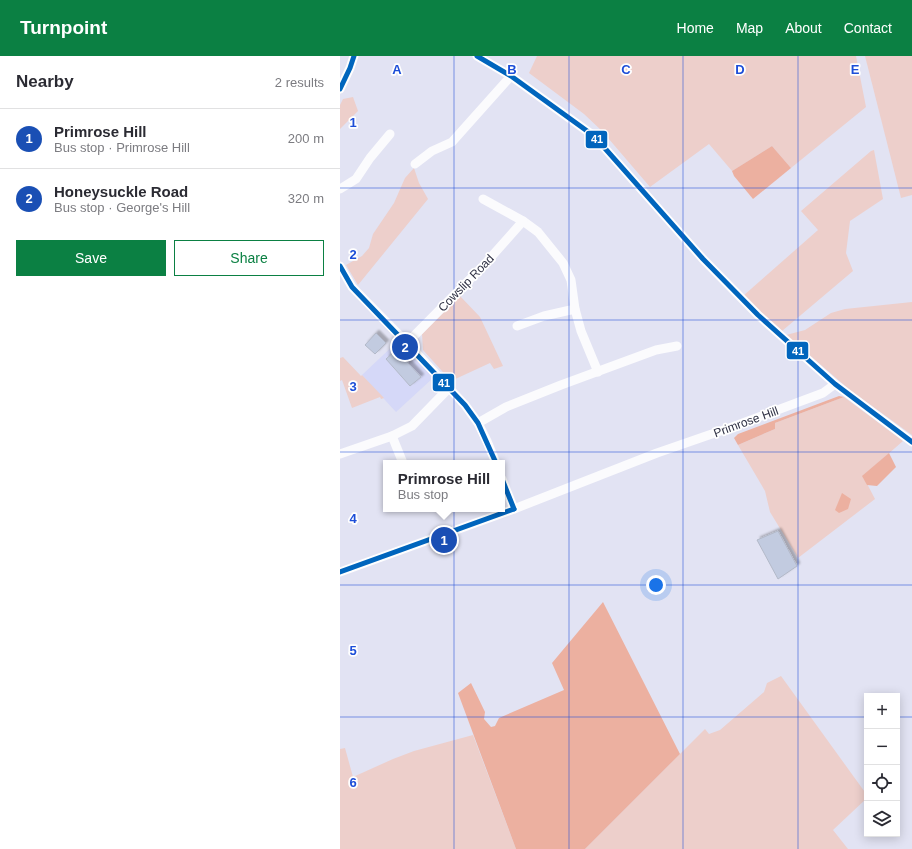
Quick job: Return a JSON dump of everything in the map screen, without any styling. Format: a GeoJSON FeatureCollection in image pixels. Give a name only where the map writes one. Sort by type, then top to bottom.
{"type":"FeatureCollection","features":[{"type":"Feature","properties":{"kind":"street"},"geometry":{"type":"LineString","coordinates":[[340,89],[354,56]]}},
{"type":"Feature","properties":{"kind":"street"},"geometry":{"type":"LineString","coordinates":[[478,56],[511,76],[594,136],[703,259],[758,315],[835,384],[912,442]]}},
{"type":"Feature","properties":{"kind":"street"},"geometry":{"type":"LineString","coordinates":[[415,164],[432,151],[452,142],[511,76]]}},
{"type":"Feature","properties":{"kind":"street"},"geometry":{"type":"LineString","coordinates":[[340,189],[356,179],[370,158],[390,134]]}},
{"type":"Feature","properties":{"kind":"street"},"geometry":{"type":"LineString","coordinates":[[483,199],[538,232],[563,263],[571,280],[575,309],[581,331],[598,372]]}},
{"type":"Feature","properties":{"kind":"street","name":"Cowslip Road"},"geometry":{"type":"LineString","coordinates":[[407,343],[479,270],[523,222]]}},
{"type":"Feature","properties":{"kind":"street"},"geometry":{"type":"LineString","coordinates":[[340,266],[352,287],[407,343],[464,405],[478,423],[495,460]]}},
{"type":"Feature","properties":{"kind":"street"},"geometry":{"type":"LineString","coordinates":[[517,326],[544,316],[575,309]]}},
{"type":"Feature","properties":{"kind":"street"},"geometry":{"type":"LineString","coordinates":[[478,423],[506,407],[656,350],[677,346]]}},
{"type":"Feature","properties":{"kind":"street","name":"Primrose Hill"},"geometry":{"type":"LineString","coordinates":[[340,572],[514,509],[657,452],[732,427],[823,393],[835,384]]}},
{"type":"Feature","properties":{"kind":"street"},"geometry":{"type":"LineString","coordinates":[[340,454],[392,436],[412,426],[449,388]]}},
{"type":"Feature","properties":{"kind":"street"},"geometry":{"type":"LineString","coordinates":[[392,436],[402,460]]}},
{"type":"Feature","properties":{"kind":"street"},"geometry":{"type":"LineString","coordinates":[[505,486],[514,509]]}},
{"type":"Feature","properties":{"kind":"shaded area"},"geometry":{"type":"Polygon","coordinates":[[[537,56],[856,56],[866,107],[791,168],[772,146],[732,171],[709,144],[650,187],[602,131],[584,114],[529,73],[537,56]]]}},
{"type":"Feature","properties":{"kind":"shaded area"},"geometry":{"type":"Polygon","coordinates":[[[865,56],[912,56],[912,195],[901,198],[865,56]]]}},
{"type":"Feature","properties":{"kind":"shaded area"},"geometry":{"type":"Polygon","coordinates":[[[353,97],[358,111],[340,129],[340,105],[343,99],[353,97]]]}},
{"type":"Feature","properties":{"kind":"shaded area"},"geometry":{"type":"Polygon","coordinates":[[[772,146],[791,168],[753,199],[734,176],[732,171],[772,146]]]}},
{"type":"Feature","properties":{"kind":"shaded area"},"geometry":{"type":"Polygon","coordinates":[[[874,150],[883,199],[850,221],[846,253],[853,271],[782,331],[743,296],[818,230],[801,211],[874,150]]]}},
{"type":"Feature","properties":{"kind":"shaded area"},"geometry":{"type":"Polygon","coordinates":[[[414,168],[419,183],[428,199],[358,285],[346,265],[362,256],[369,248],[373,234],[394,203],[405,178],[414,168]]]}},
{"type":"Feature","properties":{"kind":"shaded area"},"geometry":{"type":"Polygon","coordinates":[[[460,296],[480,317],[503,366],[494,369],[490,363],[451,381],[423,350],[422,334],[460,296]]]}},
{"type":"Feature","properties":{"kind":"shaded area"},"geometry":{"type":"Polygon","coordinates":[[[912,302],[912,435],[850,390],[786,335],[805,330],[831,313],[845,309],[912,302]]]}},
{"type":"Feature","properties":{"kind":"shaded area"},"geometry":{"type":"Polygon","coordinates":[[[398,341],[433,378],[396,412],[362,375],[398,341]]]}},
{"type":"Feature","properties":{"kind":"shaded area"},"geometry":{"type":"Polygon","coordinates":[[[343,357],[384,398],[381,399],[380,397],[352,408],[342,380],[340,381],[340,358],[343,357]]]}},
{"type":"Feature","properties":{"kind":"shaded area"},"geometry":{"type":"Polygon","coordinates":[[[839,396],[844,397],[775,423],[775,429],[738,445],[734,438],[738,434],[839,396]]]}},
{"type":"Feature","properties":{"kind":"shaded area"},"geometry":{"type":"Polygon","coordinates":[[[844,397],[903,441],[863,476],[875,499],[798,558],[770,512],[765,491],[738,445],[775,429],[775,423],[844,397]]]}},
{"type":"Feature","properties":{"kind":"shaded area"},"geometry":{"type":"Polygon","coordinates":[[[889,453],[896,467],[877,486],[867,485],[862,476],[889,453]]]}},
{"type":"Feature","properties":{"kind":"shaded area"},"geometry":{"type":"Polygon","coordinates":[[[842,493],[851,499],[848,509],[839,513],[835,510],[842,493]]]}},
{"type":"Feature","properties":{"kind":"shaded area"},"geometry":{"type":"Polygon","coordinates":[[[603,602],[680,754],[585,849],[516,849],[458,693],[471,683],[485,712],[484,719],[491,727],[495,726],[499,718],[564,690],[552,663],[603,602]]]}},
{"type":"Feature","properties":{"kind":"shaded area"},"geometry":{"type":"Polygon","coordinates":[[[781,676],[864,791],[864,801],[833,830],[848,849],[585,849],[705,729],[709,734],[720,730],[764,692],[767,683],[781,676]]]}},
{"type":"Feature","properties":{"kind":"shaded area"},"geometry":{"type":"Polygon","coordinates":[[[473,735],[516,849],[340,849],[340,749],[345,748],[353,777],[414,751],[473,735]]]}},
{"type":"Feature","properties":{"kind":"building"},"geometry":{"type":"Polygon","coordinates":[[[376,333],[386,343],[375,354],[365,345],[376,333]]]}},
{"type":"Feature","properties":{"kind":"building"},"geometry":{"type":"Polygon","coordinates":[[[396,350],[421,377],[410,386],[386,359],[396,350]]]}},
{"type":"Feature","properties":{"kind":"building"},"geometry":{"type":"Polygon","coordinates":[[[778,531],[797,566],[778,579],[757,540],[778,531]]]}},
{"type":"Feature","properties":{"kind":"transit line","name":"41"},"geometry":{"type":"LineString","coordinates":[[340,89],[354,56]]}},
{"type":"Feature","properties":{"kind":"transit line","name":"41"},"geometry":{"type":"LineString","coordinates":[[477,56],[511,76],[594,136],[703,259],[758,315],[835,384],[912,442]]}},
{"type":"Feature","properties":{"kind":"transit line","name":"41"},"geometry":{"type":"LineString","coordinates":[[340,266],[352,287],[465,405],[478,423],[495,460]]}},
{"type":"Feature","properties":{"kind":"transit line","name":"41"},"geometry":{"type":"LineString","coordinates":[[505,486],[514,509]]}},
{"type":"Feature","properties":{"kind":"transit line","name":"41"},"geometry":{"type":"LineString","coordinates":[[340,572],[514,509]]}},
{"type":"Feature","properties":{"kind":"place","name":"Honeysuckle Road"},"geometry":{"type":"Point","coordinates":[405,347]}},
{"type":"Feature","properties":{"kind":"place","name":"Primrose Hill"},"geometry":{"type":"Point","coordinates":[444,540]}}]}
